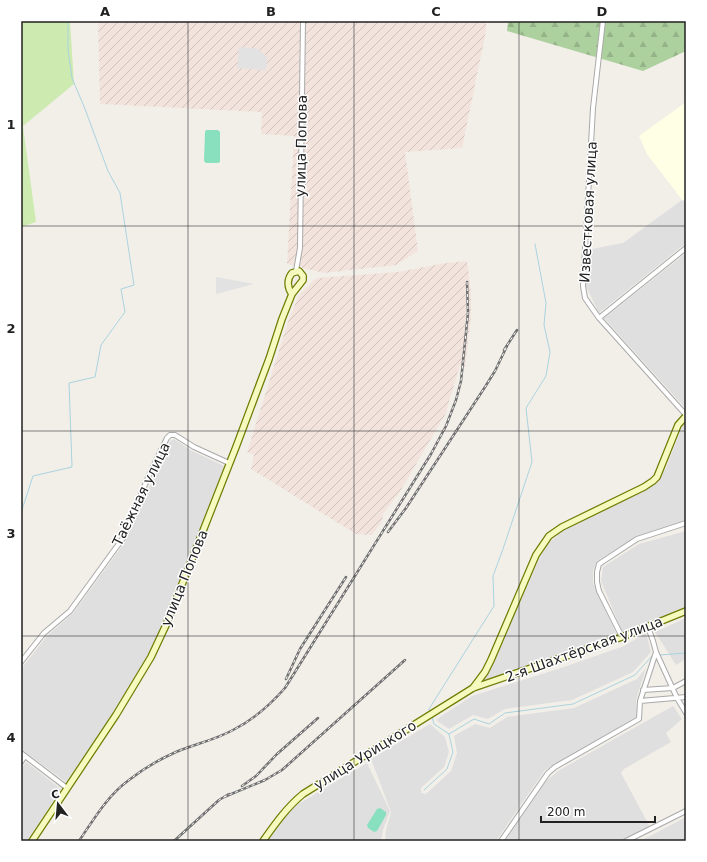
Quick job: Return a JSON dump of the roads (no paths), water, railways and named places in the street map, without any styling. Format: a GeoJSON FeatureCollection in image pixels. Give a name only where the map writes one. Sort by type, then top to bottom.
{"type":"FeatureCollection","features":[{"type":"Feature","properties":{"kind":"street","name":"улица Попова"},"geometry":{"type":"LineString","coordinates":[[296,271],[300,248],[303,21]]}},
{"type":"Feature","properties":{"kind":"street","name":"Известковая улица"},"geometry":{"type":"LineString","coordinates":[[602,21],[593,108],[583,286],[585,298],[599,318],[686,415]]}},
{"type":"Feature","properties":{"kind":"street"},"geometry":{"type":"LineString","coordinates":[[599,318],[686,248]]}},
{"type":"Feature","properties":{"kind":"street","name":"улица Попова"},"geometry":{"type":"LineString","coordinates":[[32,841],[116,715],[151,657],[166,625],[229,463],[292,294],[303,278],[301,272],[292,272],[289,278],[288,286],[292,294]]}},
{"type":"Feature","properties":{"kind":"street"},"geometry":{"type":"LineString","coordinates":[[473,688],[485,672],[491,660],[536,555],[545,541],[562,527],[644,487],[653,481],[662,466],[678,425],[686,415]]}},
{"type":"Feature","properties":{"kind":"street","name":"Таёжная улица"},"geometry":{"type":"LineString","coordinates":[[21,662],[44,633],[70,611],[123,538],[163,444],[170,436],[175,435],[194,447],[229,463]]}},
{"type":"Feature","properties":{"kind":"street"},"geometry":{"type":"LineString","coordinates":[[622,637],[599,591],[597,572],[599,564],[637,539],[686,523]]}},
{"type":"Feature","properties":{"kind":"street","name":"2-я Шахтёрская улица"},"geometry":{"type":"LineString","coordinates":[[481,685],[622,637],[686,611]]}},
{"type":"Feature","properties":{"kind":"street"},"geometry":{"type":"LineString","coordinates":[[648,627],[656,652],[686,712]]}},
{"type":"Feature","properties":{"kind":"street"},"geometry":{"type":"LineString","coordinates":[[501,841],[548,773],[555,767],[639,719],[640,701],[656,652]]}},
{"type":"Feature","properties":{"kind":"street"},"geometry":{"type":"LineString","coordinates":[[644,690],[673,688],[686,681]]}},
{"type":"Feature","properties":{"kind":"street","name":"улица Урицкого"},"geometry":{"type":"LineString","coordinates":[[263,841],[292,803],[303,794],[427,716],[473,688],[481,685]]}},
{"type":"Feature","properties":{"kind":"street"},"geometry":{"type":"LineString","coordinates":[[640,701],[686,697]]}},
{"type":"Feature","properties":{"kind":"street"},"geometry":{"type":"LineString","coordinates":[[21,762],[23,755],[66,788]]}},
{"type":"Feature","properties":{"kind":"street"},"geometry":{"type":"LineString","coordinates":[[626,841],[686,811]]}},
{"type":"Feature","properties":{"kind":"waterway"},"geometry":{"type":"LineString","coordinates":[[21,513],[33,476],[72,467],[69,383],[95,377],[101,345],[125,312],[121,289],[134,285],[120,193],[108,171],[72,78],[68,50],[68,21]]}},
{"type":"Feature","properties":{"kind":"waterway"},"geometry":{"type":"LineString","coordinates":[[430,712],[429,709],[494,606],[493,576],[532,462],[526,408],[546,376],[550,352],[544,325],[546,303],[535,244]]}},
{"type":"Feature","properties":{"kind":"waterway"},"geometry":{"type":"LineString","coordinates":[[659,655],[686,653]]}},
{"type":"Feature","properties":{"kind":"waterway"},"geometry":{"type":"LineString","coordinates":[[449,734],[474,719],[489,724],[505,713],[573,704],[635,675],[652,656],[654,656]]}},
{"type":"Feature","properties":{"kind":"waterway"},"geometry":{"type":"LineString","coordinates":[[424,790],[447,769],[453,752],[449,734],[434,724],[432,717]]}},
{"type":"Feature","properties":{"kind":"railway"},"geometry":{"type":"LineString","coordinates":[[79,841],[107,801],[121,786],[134,776],[152,764],[170,755],[219,737],[247,722],[261,712],[285,688],[431,454],[446,426],[456,400],[461,381],[468,313],[467,282]]}},
{"type":"Feature","properties":{"kind":"railway"},"geometry":{"type":"LineString","coordinates":[[504,350],[517,330]]}},
{"type":"Feature","properties":{"kind":"railway"},"geometry":{"type":"LineString","coordinates":[[388,532],[406,508],[485,387],[495,371],[507,346]]}},
{"type":"Feature","properties":{"kind":"railway"},"geometry":{"type":"LineString","coordinates":[[286,679],[300,649],[346,577]]}},
{"type":"Feature","properties":{"kind":"railway"},"geometry":{"type":"LineString","coordinates":[[224,797],[265,780],[282,770],[405,660]]}},
{"type":"Feature","properties":{"kind":"railway"},"geometry":{"type":"LineString","coordinates":[[242,786],[256,776],[277,754],[318,718]]}},
{"type":"Feature","properties":{"kind":"railway"},"geometry":{"type":"LineString","coordinates":[[174,841],[219,800],[229,794]]}}]}
